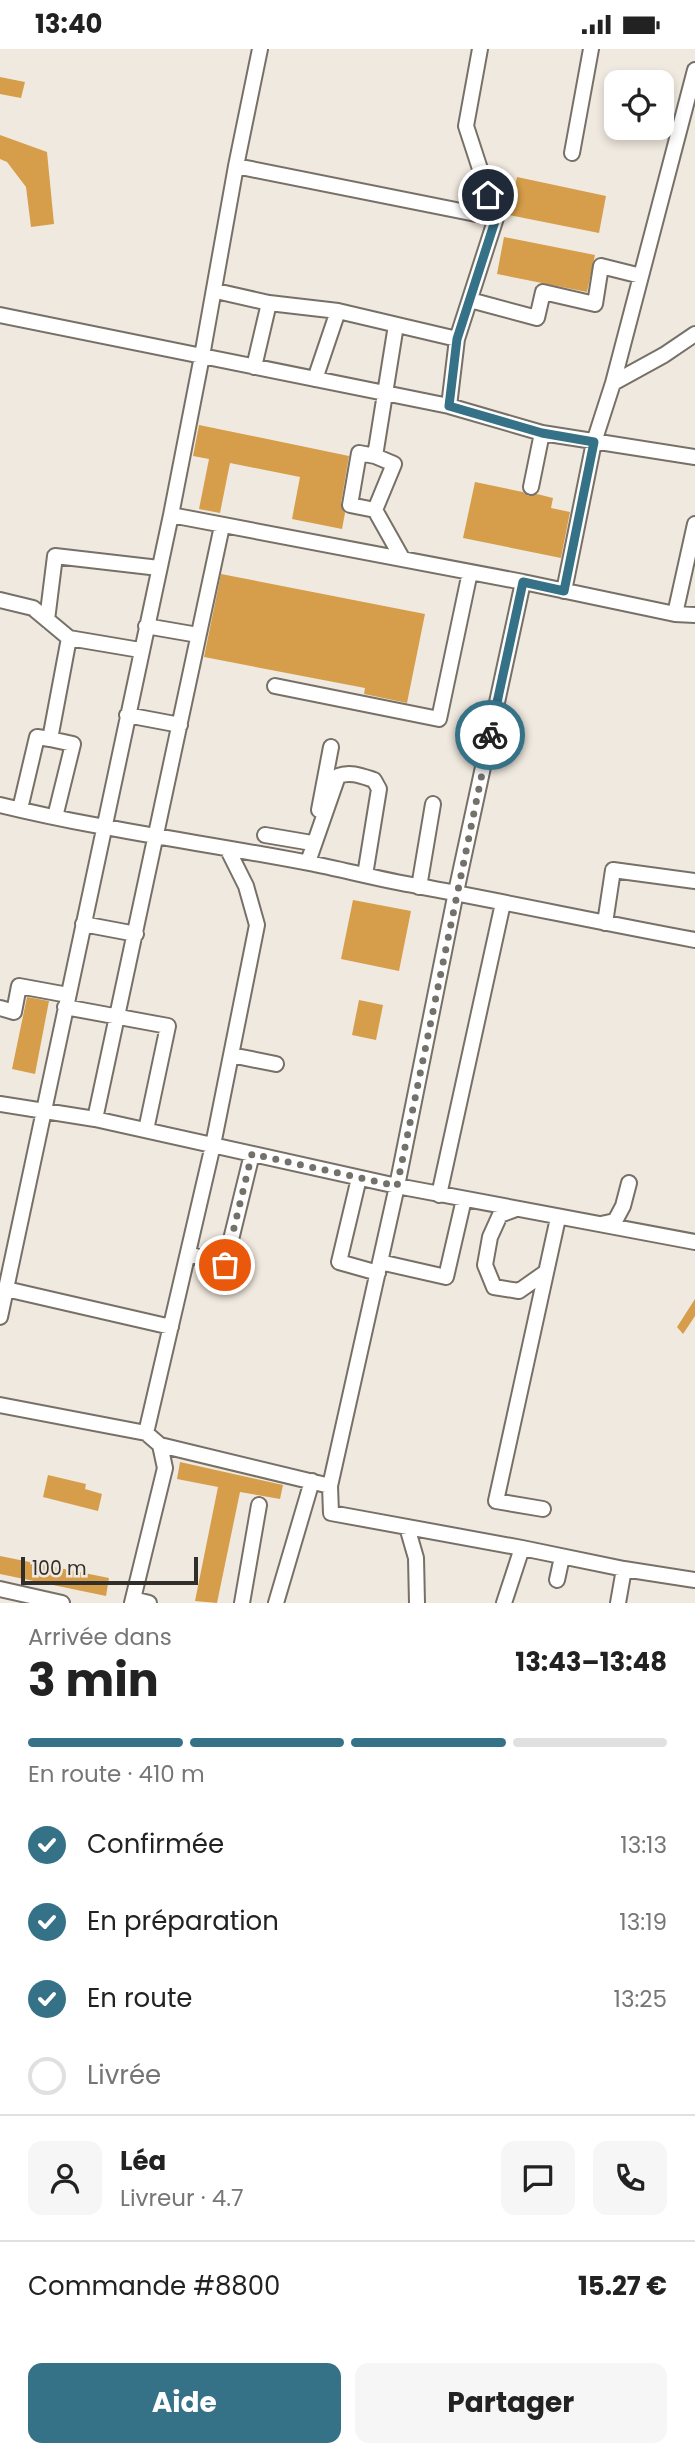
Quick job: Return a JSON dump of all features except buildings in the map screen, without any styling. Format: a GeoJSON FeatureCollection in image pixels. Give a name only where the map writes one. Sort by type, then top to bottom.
{"type":"FeatureCollection","features":[{"type":"Feature","properties":{"kind":"lane"},"geometry":{"type":"LineString","coordinates":[[0,1317],[171,515],[216,291],[236,166],[260,49]]}},
{"type":"Feature","properties":{"kind":"lane"},"geometry":{"type":"LineString","coordinates":[[449,406],[457,339],[496,218],[466,126],[480,49]]}},
{"type":"Feature","properties":{"kind":"lane"},"geometry":{"type":"LineString","coordinates":[[572,153],[591,49]]}},
{"type":"Feature","properties":{"kind":"lane"},"geometry":{"type":"LineString","coordinates":[[564,591],[594,442],[613,383],[695,73]]}},
{"type":"Feature","properties":{"kind":"lane"},"geometry":{"type":"LineString","coordinates":[[236,166],[496,218]]}},
{"type":"Feature","properties":{"kind":"lane"},"geometry":{"type":"LineString","coordinates":[[470,300],[537,318],[543,292],[595,303],[601,265],[641,276]]}},
{"type":"Feature","properties":{"kind":"lane"},"geometry":{"type":"LineString","coordinates":[[216,291],[269,303],[338,311],[457,339]]}},
{"type":"Feature","properties":{"kind":"lane"},"geometry":{"type":"LineString","coordinates":[[254,367],[269,303]]}},
{"type":"Feature","properties":{"kind":"lane"},"geometry":{"type":"LineString","coordinates":[[315,379],[338,311]]}},
{"type":"Feature","properties":{"kind":"lane"},"geometry":{"type":"LineString","coordinates":[[0,314],[449,406],[542,433],[695,457]]}},
{"type":"Feature","properties":{"kind":"lane"},"geometry":{"type":"LineString","coordinates":[[375,456],[396,325]]}},
{"type":"Feature","properties":{"kind":"lane"},"geometry":{"type":"LineString","coordinates":[[613,383],[664,355],[695,334]]}},
{"type":"Feature","properties":{"kind":"lane"},"geometry":{"type":"LineString","coordinates":[[531,487],[542,433]]}},
{"type":"Feature","properties":{"kind":"lane"},"geometry":{"type":"LineString","coordinates":[[374,510],[394,464],[359,453],[350,505],[374,510],[402,558]]}},
{"type":"Feature","properties":{"kind":"lane"},"geometry":{"type":"LineString","coordinates":[[171,515],[402,558],[675,614],[695,615]]}},
{"type":"Feature","properties":{"kind":"lane"},"geometry":{"type":"LineString","coordinates":[[675,614],[695,524]]}},
{"type":"Feature","properties":{"kind":"lane"},"geometry":{"type":"LineString","coordinates":[[96,1119],[222,526]]}},
{"type":"Feature","properties":{"kind":"lane"},"geometry":{"type":"LineString","coordinates":[[47,620],[55,556],[159,568]]}},
{"type":"Feature","properties":{"kind":"lane"},"geometry":{"type":"LineString","coordinates":[[275,686],[439,719],[470,572]]}},
{"type":"Feature","properties":{"kind":"lane"},"geometry":{"type":"LineString","coordinates":[[523,582],[456,892],[397,1186],[330,1486],[331,1513],[695,1580]]}},
{"type":"Feature","properties":{"kind":"lane"},"geometry":{"type":"LineString","coordinates":[[0,600],[33,608],[69,638],[141,650]]}},
{"type":"Feature","properties":{"kind":"lane"},"geometry":{"type":"LineString","coordinates":[[146,626],[198,635]]}},
{"type":"Feature","properties":{"kind":"lane"},"geometry":{"type":"LineString","coordinates":[[50,739],[69,638]]}},
{"type":"Feature","properties":{"kind":"lane"},"geometry":{"type":"LineString","coordinates":[[127,715],[180,725]]}},
{"type":"Feature","properties":{"kind":"lane"},"geometry":{"type":"LineString","coordinates":[[20,809],[37,737],[73,744],[55,817]]}},
{"type":"Feature","properties":{"kind":"lane"},"geometry":{"type":"LineString","coordinates":[[308,862],[331,747]]}},
{"type":"Feature","properties":{"kind":"lane"},"geometry":{"type":"LineString","coordinates":[[308,862],[338,776],[345,773],[362,776],[374,780],[379,789],[365,875]]}},
{"type":"Feature","properties":{"kind":"lane"},"geometry":{"type":"LineString","coordinates":[[419,887],[433,804]]}},
{"type":"Feature","properties":{"kind":"lane"},"geometry":{"type":"LineString","coordinates":[[0,806],[103,828],[308,862],[503,904],[695,940]]}},
{"type":"Feature","properties":{"kind":"lane"},"geometry":{"type":"LineString","coordinates":[[265,835],[312,843]]}},
{"type":"Feature","properties":{"kind":"lane"},"geometry":{"type":"LineString","coordinates":[[146,1433],[213,1145],[257,925],[246,886],[228,849]]}},
{"type":"Feature","properties":{"kind":"lane"},"geometry":{"type":"LineString","coordinates":[[605,923],[613,870],[695,881]]}},
{"type":"Feature","properties":{"kind":"lane"},"geometry":{"type":"LineString","coordinates":[[439,1195],[503,904]]}},
{"type":"Feature","properties":{"kind":"lane"},"geometry":{"type":"LineString","coordinates":[[83,924],[136,934]]}},
{"type":"Feature","properties":{"kind":"lane"},"geometry":{"type":"LineString","coordinates":[[0,1008],[14,1011],[19,986],[118,1017],[168,1027],[146,1130]]}},
{"type":"Feature","properties":{"kind":"lane"},"geometry":{"type":"LineString","coordinates":[[231,1055],[276,1064]]}},
{"type":"Feature","properties":{"kind":"lane"},"geometry":{"type":"LineString","coordinates":[[0,1104],[96,1119],[439,1195],[695,1242]]}},
{"type":"Feature","properties":{"kind":"lane"},"geometry":{"type":"LineString","coordinates":[[188,1254],[225,1265],[252,1154]]}},
{"type":"Feature","properties":{"kind":"lane"},"geometry":{"type":"LineString","coordinates":[[359,1178],[339,1262],[446,1277],[464,1199]]}},
{"type":"Feature","properties":{"kind":"lane"},"geometry":{"type":"LineString","coordinates":[[629,1183],[624,1206],[624,1221],[629,1231]]}},
{"type":"Feature","properties":{"kind":"lane"},"geometry":{"type":"LineString","coordinates":[[596,1225],[615,1221],[624,1206]]}},
{"type":"Feature","properties":{"kind":"lane"},"geometry":{"type":"LineString","coordinates":[[516,1209],[500,1215],[490,1237],[485,1265],[494,1287],[519,1291],[546,1272]]}},
{"type":"Feature","properties":{"kind":"lane"},"geometry":{"type":"LineString","coordinates":[[543,1509],[496,1501],[558,1218]]}},
{"type":"Feature","properties":{"kind":"lane"},"geometry":{"type":"LineString","coordinates":[[6,1289],[171,1327]]}},
{"type":"Feature","properties":{"kind":"lane"},"geometry":{"type":"LineString","coordinates":[[0,1405],[146,1433],[160,1444],[330,1486]]}},
{"type":"Feature","properties":{"kind":"lane"},"geometry":{"type":"LineString","coordinates":[[149,1603],[133,1601],[165,1468],[160,1444]]}},
{"type":"Feature","properties":{"kind":"lane"},"geometry":{"type":"LineString","coordinates":[[276,1603],[312,1482]]}},
{"type":"Feature","properties":{"kind":"lane"},"geometry":{"type":"LineString","coordinates":[[242,1603],[259,1505]]}},
{"type":"Feature","properties":{"kind":"lane"},"geometry":{"type":"LineString","coordinates":[[407,1527],[416,1557],[417,1603]]}},
{"type":"Feature","properties":{"kind":"lane"},"geometry":{"type":"LineString","coordinates":[[505,1603],[522,1548]]}},
{"type":"Feature","properties":{"kind":"lane"},"geometry":{"type":"LineString","coordinates":[[557,1580],[562,1557]]}},
{"type":"Feature","properties":{"kind":"lane"},"geometry":{"type":"LineString","coordinates":[[618,1603],[624,1569]]}},
{"type":"Feature","properties":{"kind":"lane"},"geometry":{"type":"LineString","coordinates":[[0,1589],[62,1603]]}},
{"type":"Feature","properties":{"kind":"way so far"},"geometry":{"type":"LineString","coordinates":[[225,1265],[252,1154],[397,1186],[490,735]]}},
{"type":"Feature","properties":{"kind":"route"},"geometry":{"type":"LineString","coordinates":[[488,195],[496,218],[457,339],[449,406],[542,433],[594,442],[564,591],[523,582],[490,735]]}}]}
